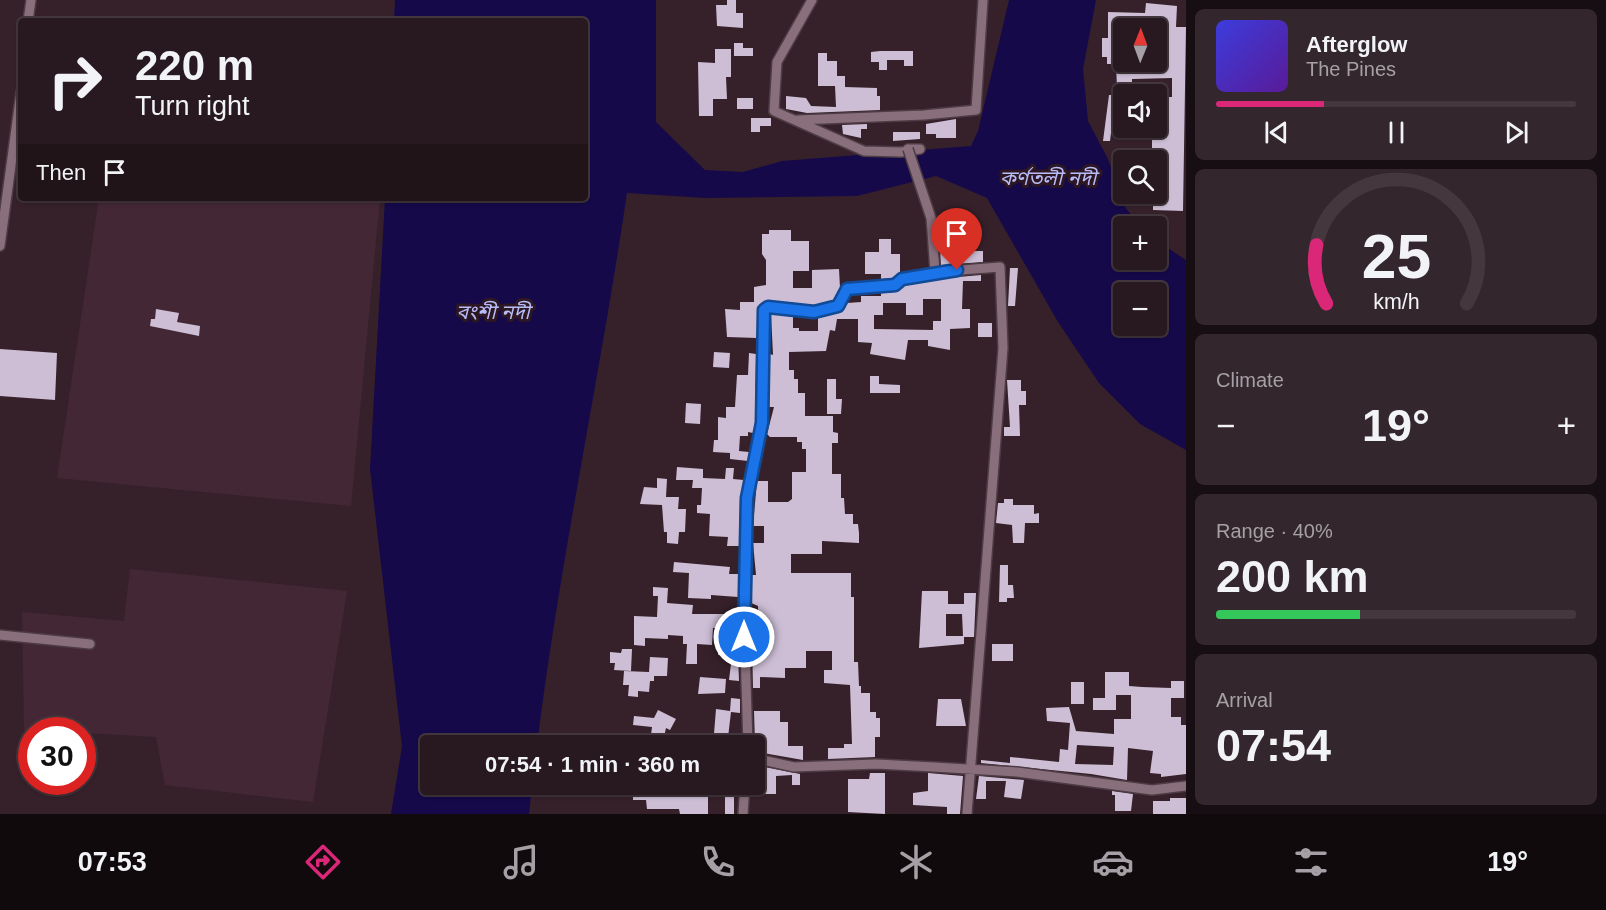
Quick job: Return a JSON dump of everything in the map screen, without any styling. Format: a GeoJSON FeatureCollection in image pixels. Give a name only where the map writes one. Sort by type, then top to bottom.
{"type":"FeatureCollection","features":[{"type":"Feature","properties":{"kind":"street"},"geometry":{"type":"LineString","coordinates":[[28,18],[31,0]]}},
{"type":"Feature","properties":{"kind":"street"},"geometry":{"type":"LineString","coordinates":[[812,0],[777,62],[774,111],[864,151],[901,152],[920,149],[908,149],[931,218],[935,272]]}},
{"type":"Feature","properties":{"kind":"street"},"geometry":{"type":"LineString","coordinates":[[798,120],[924,115],[976,110],[983,0]]}},
{"type":"Feature","properties":{"kind":"street"},"geometry":{"type":"LineString","coordinates":[[0,246],[18,114]]}},
{"type":"Feature","properties":{"kind":"street"},"geometry":{"type":"LineString","coordinates":[[748,735],[744,617],[747,498],[762,423],[764,310],[768,307],[814,312],[838,306],[847,289],[895,285],[902,279],[935,272],[1000,267],[1003,348],[967,814]]}},
{"type":"Feature","properties":{"kind":"street"},"geometry":{"type":"LineString","coordinates":[[0,635],[90,644]]}},
{"type":"Feature","properties":{"kind":"street"},"geometry":{"type":"LineString","coordinates":[[765,760],[794,767],[876,764],[1017,772],[1152,790],[1186,786]]}},
{"type":"Feature","properties":{"kind":"street"},"geometry":{"type":"LineString","coordinates":[[742,814],[744,795]]}},
{"type":"Feature","properties":{"kind":"shaded area"},"geometry":{"type":"Polygon","coordinates":[[[99,201],[380,201],[351,506],[57,478],[99,201]]]}},
{"type":"Feature","properties":{"kind":"shaded area"},"geometry":{"type":"Polygon","coordinates":[[[130,569],[347,591],[313,802],[165,785],[156,737],[96,734],[96,717],[24,717],[22,612],[124,621],[130,569]]]}},
{"type":"Feature","properties":{"kind":"water","name":"বংশী নদী"},"geometry":{"type":"Polygon","coordinates":[[[395,0],[656,0],[656,122],[705,170],[743,172],[782,161],[971,146],[978,131],[1009,0],[1096,0],[1083,69],[1088,121],[1113,173],[1113,204],[1124,204],[1132,216],[1113,216],[1113,270],[1167,270],[1167,248],[1186,260],[1186,450],[1140,424],[1099,383],[1058,322],[987,198],[936,176],[857,196],[705,198],[627,193],[568,538],[538,735],[420,735],[420,795],[531,795],[529,814],[391,814],[402,746],[370,469],[385,201],[588,201],[588,18],[394,18],[395,0]]]}},
{"type":"Feature","properties":{"kind":"building"},"geometry":{"type":"Polygon","coordinates":[[[727,0],[736,0],[736,13],[743,13],[743,28],[717,26],[716,5],[727,5],[727,0]]]}},
{"type":"Feature","properties":{"kind":"building"},"geometry":{"type":"Polygon","coordinates":[[[1146,3],[1177,6],[1176,27],[1186,27],[1183,211],[1153,210],[1153,204],[1167,204],[1167,150],[1152,150],[1152,138],[1167,138],[1167,97],[1172,97],[1172,78],[1132,79],[1132,84],[1117,84],[1116,72],[1167,72],[1167,18],[1113,18],[1113,64],[1107,64],[1107,57],[1102,57],[1102,38],[1108,38],[1108,12],[1145,13],[1146,3]]]}},
{"type":"Feature","properties":{"kind":"building"},"geometry":{"type":"Polygon","coordinates":[[[734,43],[743,43],[743,48],[753,48],[753,56],[734,56],[734,43]]]}},
{"type":"Feature","properties":{"kind":"building"},"geometry":{"type":"Polygon","coordinates":[[[715,49],[731,49],[731,77],[726,77],[727,99],[713,99],[713,116],[699,116],[698,62],[715,63],[715,49]]]}},
{"type":"Feature","properties":{"kind":"building"},"geometry":{"type":"Polygon","coordinates":[[[913,51],[913,66],[904,66],[904,60],[887,60],[887,70],[879,70],[879,62],[871,62],[871,52],[913,51]]]}},
{"type":"Feature","properties":{"kind":"building"},"geometry":{"type":"Polygon","coordinates":[[[818,53],[827,53],[827,61],[837,61],[837,76],[845,76],[845,87],[877,88],[877,96],[880,96],[880,110],[807,113],[786,109],[786,96],[806,98],[811,106],[836,107],[835,86],[818,86],[818,53]]]}},
{"type":"Feature","properties":{"kind":"building"},"geometry":{"type":"Polygon","coordinates":[[[1109,95],[1113,95],[1113,133],[1111,133],[1110,141],[1103,141],[1109,95]]]}},
{"type":"Feature","properties":{"kind":"building"},"geometry":{"type":"Polygon","coordinates":[[[737,98],[753,98],[753,109],[737,109],[737,98]]]}},
{"type":"Feature","properties":{"kind":"building"},"geometry":{"type":"Polygon","coordinates":[[[751,118],[771,118],[771,126],[760,126],[760,132],[751,132],[751,118]]]}},
{"type":"Feature","properties":{"kind":"building"},"geometry":{"type":"Polygon","coordinates":[[[956,119],[956,138],[936,138],[936,134],[926,134],[926,124],[956,119]]]}},
{"type":"Feature","properties":{"kind":"building"},"geometry":{"type":"Polygon","coordinates":[[[867,124],[867,129],[861,129],[861,138],[843,134],[842,125],[867,124]]]}},
{"type":"Feature","properties":{"kind":"building"},"geometry":{"type":"Polygon","coordinates":[[[893,132],[920,132],[920,139],[893,141],[893,132]]]}},
{"type":"Feature","properties":{"kind":"building"},"geometry":{"type":"Polygon","coordinates":[[[769,230],[791,230],[791,241],[809,241],[809,271],[793,271],[793,288],[812,288],[812,270],[839,269],[840,288],[833,300],[814,305],[765,301],[757,309],[757,338],[727,337],[725,309],[740,310],[740,302],[754,302],[754,287],[766,285],[766,260],[762,254],[762,234],[769,234],[769,230]]]}},
{"type":"Feature","properties":{"kind":"building"},"geometry":{"type":"Polygon","coordinates":[[[939,236],[940,246],[970,245],[970,251],[983,251],[983,262],[941,265],[939,236]]]}},
{"type":"Feature","properties":{"kind":"building"},"geometry":{"type":"Polygon","coordinates":[[[879,239],[891,239],[891,254],[900,254],[900,273],[892,278],[881,279],[881,274],[865,274],[865,252],[879,252],[879,239]]]}},
{"type":"Feature","properties":{"kind":"building"},"geometry":{"type":"Polygon","coordinates":[[[1010,268],[1018,268],[1015,306],[1008,306],[1010,268]]]}},
{"type":"Feature","properties":{"kind":"building"},"geometry":{"type":"Polygon","coordinates":[[[981,275],[981,281],[963,281],[962,309],[970,309],[970,328],[950,329],[950,350],[928,346],[928,340],[908,340],[905,360],[870,354],[872,343],[858,342],[858,319],[837,319],[835,331],[830,330],[826,351],[789,352],[789,370],[794,370],[794,379],[798,379],[798,393],[805,393],[805,416],[833,416],[833,432],[838,433],[838,443],[832,443],[832,474],[841,474],[841,498],[844,498],[845,514],[853,514],[853,524],[858,524],[859,533],[859,543],[822,541],[822,554],[791,554],[791,573],[851,573],[851,597],[854,597],[854,662],[858,662],[861,693],[870,693],[870,712],[876,712],[876,718],[880,718],[880,737],[875,737],[875,757],[828,759],[828,748],[844,748],[844,744],[852,744],[850,685],[824,683],[824,670],[832,670],[832,651],[806,651],[806,668],[785,668],[785,678],[760,677],[760,688],[753,688],[752,643],[770,643],[770,628],[758,628],[758,606],[751,603],[752,575],[756,575],[753,543],[764,543],[764,526],[753,526],[757,481],[768,481],[768,502],[788,502],[792,499],[792,472],[806,472],[806,449],[802,449],[802,442],[797,442],[797,437],[770,437],[767,434],[774,407],[769,407],[770,354],[773,355],[771,314],[793,316],[793,328],[799,328],[799,331],[818,331],[818,318],[842,312],[847,303],[861,302],[861,296],[881,296],[881,293],[896,292],[905,285],[936,279],[981,275]],[[923,299],[923,315],[906,315],[906,303],[883,303],[883,315],[874,315],[874,329],[933,330],[933,321],[941,321],[941,299],[923,299]]]}},
{"type":"Feature","properties":{"kind":"building"},"geometry":{"type":"Polygon","coordinates":[[[156,309],[179,313],[177,322],[200,326],[199,336],[150,326],[151,319],[155,319],[156,309]]]}},
{"type":"Feature","properties":{"kind":"building"},"geometry":{"type":"Polygon","coordinates":[[[978,323],[992,323],[992,337],[978,337],[978,323]]]}},
{"type":"Feature","properties":{"kind":"building"},"geometry":{"type":"Polygon","coordinates":[[[0,349],[57,353],[55,400],[0,396],[0,349]]]}},
{"type":"Feature","properties":{"kind":"building"},"geometry":{"type":"Polygon","coordinates":[[[714,352],[730,353],[729,368],[713,367],[714,352]]]}},
{"type":"Feature","properties":{"kind":"building"},"geometry":{"type":"Polygon","coordinates":[[[749,353],[756,354],[755,422],[753,433],[748,432],[748,436],[740,436],[739,451],[749,452],[748,461],[730,459],[730,453],[713,452],[714,440],[718,440],[718,417],[726,418],[726,407],[735,407],[737,375],[748,375],[749,353]]]}},
{"type":"Feature","properties":{"kind":"building"},"geometry":{"type":"Polygon","coordinates":[[[870,376],[879,376],[879,384],[900,385],[900,393],[870,393],[870,376]]]}},
{"type":"Feature","properties":{"kind":"building"},"geometry":{"type":"Polygon","coordinates":[[[827,379],[836,379],[836,399],[842,399],[841,414],[827,414],[827,379]]]}},
{"type":"Feature","properties":{"kind":"building"},"geometry":{"type":"Polygon","coordinates":[[[1007,380],[1021,380],[1021,391],[1026,391],[1026,405],[1019,405],[1020,436],[1004,436],[1004,427],[1010,427],[1007,380]]]}},
{"type":"Feature","properties":{"kind":"building"},"geometry":{"type":"Polygon","coordinates":[[[686,403],[701,404],[700,424],[685,423],[686,403]]]}},
{"type":"Feature","properties":{"kind":"building"},"geometry":{"type":"Polygon","coordinates":[[[677,467],[703,469],[703,478],[725,479],[726,468],[734,468],[733,479],[744,480],[740,498],[739,546],[727,546],[728,537],[709,536],[710,514],[697,513],[697,505],[701,505],[702,488],[692,488],[693,480],[676,480],[677,467]]]}},
{"type":"Feature","properties":{"kind":"building"},"geometry":{"type":"Polygon","coordinates":[[[657,478],[667,479],[666,497],[679,497],[678,509],[686,509],[685,532],[679,532],[678,544],[667,543],[662,505],[640,504],[644,487],[657,488],[657,478]]]}},
{"type":"Feature","properties":{"kind":"building"},"geometry":{"type":"Polygon","coordinates":[[[1004,499],[1013,499],[1013,505],[1034,505],[1034,514],[1039,513],[1039,523],[1025,523],[1024,543],[1013,543],[1012,525],[996,523],[998,503],[1004,503],[1004,499]]]}},
{"type":"Feature","properties":{"kind":"building"},"geometry":{"type":"Polygon","coordinates":[[[674,562],[730,567],[729,574],[738,574],[738,597],[711,595],[711,599],[688,598],[689,573],[673,572],[674,562]]]}},
{"type":"Feature","properties":{"kind":"building"},"geometry":{"type":"Polygon","coordinates":[[[1000,565],[1008,565],[1008,585],[1013,585],[1014,598],[1007,598],[1007,602],[999,602],[1000,565]]]}},
{"type":"Feature","properties":{"kind":"building"},"geometry":{"type":"Polygon","coordinates":[[[653,587],[668,588],[667,603],[693,605],[692,614],[725,614],[724,621],[737,621],[739,681],[729,680],[732,656],[718,655],[718,647],[731,647],[732,629],[713,628],[712,645],[697,644],[697,664],[686,664],[687,644],[683,644],[683,636],[668,635],[668,639],[645,638],[645,646],[634,645],[634,616],[657,617],[658,596],[653,596],[653,587]]]}},
{"type":"Feature","properties":{"kind":"building"},"geometry":{"type":"Polygon","coordinates":[[[922,591],[948,591],[948,604],[964,604],[964,593],[976,593],[974,637],[964,637],[964,644],[919,648],[922,591]],[[946,614],[946,636],[963,636],[962,614],[946,614]]]}},
{"type":"Feature","properties":{"kind":"building"},"geometry":{"type":"Polygon","coordinates":[[[992,644],[1013,644],[1013,661],[992,661],[992,644]]]}},
{"type":"Feature","properties":{"kind":"building"},"geometry":{"type":"Polygon","coordinates":[[[622,649],[632,649],[631,671],[614,670],[615,663],[610,663],[610,652],[621,653],[622,649]]]}},
{"type":"Feature","properties":{"kind":"building"},"geometry":{"type":"Polygon","coordinates":[[[650,657],[668,658],[667,676],[654,676],[654,681],[650,681],[649,692],[638,691],[638,697],[628,696],[629,685],[623,685],[624,671],[649,672],[650,657]]]}},
{"type":"Feature","properties":{"kind":"building"},"geometry":{"type":"Polygon","coordinates":[[[1105,672],[1129,672],[1129,686],[1171,688],[1171,681],[1184,681],[1184,698],[1171,698],[1171,717],[1181,717],[1181,725],[1186,725],[1186,774],[1161,777],[1161,774],[1150,773],[1153,751],[1128,748],[1127,780],[981,763],[981,760],[1010,763],[1010,757],[1059,762],[1060,749],[1068,750],[1070,723],[1047,721],[1046,708],[1069,707],[1076,731],[1114,734],[1114,719],[1131,719],[1131,695],[1116,695],[1116,710],[1093,710],[1093,698],[1105,698],[1105,672]],[[1077,745],[1075,764],[1113,765],[1114,747],[1077,745]]]}},
{"type":"Feature","properties":{"kind":"building"},"geometry":{"type":"Polygon","coordinates":[[[700,677],[726,679],[725,693],[698,694],[700,677]]]}},
{"type":"Feature","properties":{"kind":"building"},"geometry":{"type":"Polygon","coordinates":[[[1071,682],[1084,682],[1084,704],[1071,704],[1071,682]]]}},
{"type":"Feature","properties":{"kind":"building"},"geometry":{"type":"Polygon","coordinates":[[[731,698],[740,699],[740,713],[731,712],[728,735],[714,735],[716,709],[730,711],[731,698]]]}},
{"type":"Feature","properties":{"kind":"building"},"geometry":{"type":"Polygon","coordinates":[[[938,699],[961,699],[966,726],[936,726],[938,699]]]}},
{"type":"Feature","properties":{"kind":"building"},"geometry":{"type":"Polygon","coordinates":[[[658,710],[676,719],[670,730],[666,728],[664,735],[651,735],[652,727],[633,725],[634,716],[654,718],[658,710]]]}},
{"type":"Feature","properties":{"kind":"building"},"geometry":{"type":"Polygon","coordinates":[[[754,711],[780,711],[780,722],[788,722],[788,746],[803,746],[803,760],[765,753],[765,735],[755,735],[754,711]]]}},
{"type":"Feature","properties":{"kind":"building"},"geometry":{"type":"Polygon","coordinates":[[[765,767],[800,774],[800,785],[792,785],[792,775],[776,776],[776,794],[765,794],[765,767]]]}},
{"type":"Feature","properties":{"kind":"building"},"geometry":{"type":"Polygon","coordinates":[[[870,773],[885,773],[885,814],[848,812],[848,779],[869,779],[870,773]]]}},
{"type":"Feature","properties":{"kind":"building"},"geometry":{"type":"Polygon","coordinates":[[[928,773],[963,776],[960,814],[947,814],[947,807],[913,805],[913,793],[928,791],[928,773]]]}},
{"type":"Feature","properties":{"kind":"building"},"geometry":{"type":"Polygon","coordinates":[[[979,776],[1024,780],[1021,799],[1004,797],[1006,781],[986,781],[986,799],[976,799],[979,776]]]}},
{"type":"Feature","properties":{"kind":"building"},"geometry":{"type":"Polygon","coordinates":[[[1112,791],[1133,794],[1131,811],[1115,811],[1115,795],[1112,795],[1112,791]]]}},
{"type":"Feature","properties":{"kind":"building"},"geometry":{"type":"Polygon","coordinates":[[[633,795],[734,795],[734,814],[725,814],[725,797],[708,797],[708,814],[680,814],[679,809],[647,809],[646,800],[633,800],[633,795]]]}},
{"type":"Feature","properties":{"kind":"building"},"geometry":{"type":"Polygon","coordinates":[[[1170,798],[1186,798],[1186,814],[1153,814],[1153,801],[1170,801],[1170,798]]]}},
{"type":"Feature","properties":{"kind":"route"},"geometry":{"type":"LineString","coordinates":[[744,637],[747,498],[762,423],[764,310],[768,307],[814,312],[838,306],[847,289],[895,285],[902,279],[957,270]]}},
{"type":"Feature","properties":{"kind":"water label","name":"কর্ণতলী নদী"},"geometry":{"type":"Point","coordinates":[1048,178]}}]}
